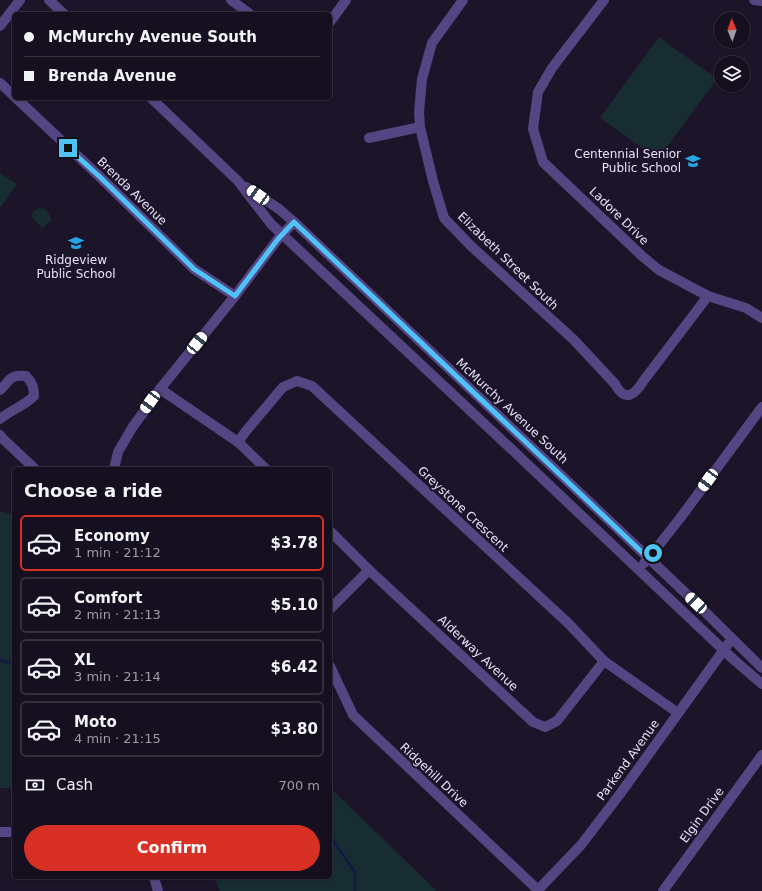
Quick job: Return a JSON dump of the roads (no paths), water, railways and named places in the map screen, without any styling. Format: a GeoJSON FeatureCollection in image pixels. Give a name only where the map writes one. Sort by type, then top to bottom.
{"type":"FeatureCollection","features":[{"type":"Feature","properties":{"kind":"street"},"geometry":{"type":"LineString","coordinates":[[0,26],[20,0]]}},
{"type":"Feature","properties":{"kind":"street"},"geometry":{"type":"LineString","coordinates":[[49,0],[62,12]]}},
{"type":"Feature","properties":{"kind":"street"},"geometry":{"type":"LineString","coordinates":[[231,0],[247,12]]}},
{"type":"Feature","properties":{"kind":"street"},"geometry":{"type":"LineString","coordinates":[[332,19],[346,0]]}},
{"type":"Feature","properties":{"kind":"street","name":"Elizabeth Street South"},"geometry":{"type":"LineString","coordinates":[[463,0],[432,43],[422,79],[419,112],[420,127],[433,181],[444,218],[471,246],[574,340],[615,384],[619,392],[628,395],[634,394],[708,296]]}},
{"type":"Feature","properties":{"kind":"street","name":"Ladore Drive"},"geometry":{"type":"LineString","coordinates":[[604,0],[552,68],[538,92],[532,129],[543,162],[659,270],[708,296],[746,308],[762,318]]}},
{"type":"Feature","properties":{"kind":"street"},"geometry":{"type":"LineString","coordinates":[[754,0],[762,1]]}},
{"type":"Feature","properties":{"kind":"street","name":"Brenda Avenue"},"geometry":{"type":"LineString","coordinates":[[0,83],[12,94]]}},
{"type":"Feature","properties":{"kind":"street","name":"Brenda Avenue"},"geometry":{"type":"LineString","coordinates":[[18,100],[194,269],[235,296]]}},
{"type":"Feature","properties":{"kind":"street","name":"McMurchy Avenue South"},"geometry":{"type":"LineString","coordinates":[[153,100],[238,181],[269,221],[282,234],[762,684]]}},
{"type":"Feature","properties":{"kind":"street"},"geometry":{"type":"LineString","coordinates":[[369,138],[420,127]]}},
{"type":"Feature","properties":{"kind":"street","name":"McMurchy Avenue South"},"geometry":{"type":"LineString","coordinates":[[238,181],[279,209],[294,222],[762,668]]}},
{"type":"Feature","properties":{"kind":"street"},"geometry":{"type":"LineString","coordinates":[[114,467],[121,446],[160,389],[235,296],[282,234],[294,222]]}},
{"type":"Feature","properties":{"kind":"street"},"geometry":{"type":"LineString","coordinates":[[0,390],[11,377],[18,375],[26,376],[32,382],[34,389],[34,396],[29,401],[6,413],[0,419]]}},
{"type":"Feature","properties":{"kind":"street","name":"Greystone Crescent"},"geometry":{"type":"LineString","coordinates":[[238,442],[283,387],[297,381],[312,386],[568,623],[604,661],[678,713]]}},
{"type":"Feature","properties":{"kind":"street"},"geometry":{"type":"LineString","coordinates":[[160,389],[238,442],[264,467]]}},
{"type":"Feature","properties":{"kind":"street"},"geometry":{"type":"LineString","coordinates":[[638,569],[681,517],[762,407]]}},
{"type":"Feature","properties":{"kind":"street"},"geometry":{"type":"LineString","coordinates":[[0,434],[3,439],[33,467]]}},
{"type":"Feature","properties":{"kind":"street","name":"Alderway Avenue"},"geometry":{"type":"LineString","coordinates":[[332,533],[369,570],[533,722],[545,727],[557,721],[604,661]]}},
{"type":"Feature","properties":{"kind":"street"},"geometry":{"type":"LineString","coordinates":[[332,607],[369,570]]}},
{"type":"Feature","properties":{"kind":"street","name":"Parkend Avenue"},"geometry":{"type":"LineString","coordinates":[[537,890],[581,846],[732,638]]}},
{"type":"Feature","properties":{"kind":"street","name":"Ridgehill Drive"},"geometry":{"type":"LineString","coordinates":[[332,670],[352,715],[537,890]]}},
{"type":"Feature","properties":{"kind":"street","name":"Elgin Drive"},"geometry":{"type":"LineString","coordinates":[[663,891],[762,755]]}},
{"type":"Feature","properties":{"kind":"street"},"geometry":{"type":"LineString","coordinates":[[0,832],[12,832]]}},
{"type":"Feature","properties":{"kind":"street"},"geometry":{"type":"LineString","coordinates":[[155,879],[158,891]]}},
{"type":"Feature","properties":{"kind":"waterway"},"geometry":{"type":"LineString","coordinates":[[0,659],[4,662],[12,663]]}},
{"type":"Feature","properties":{"kind":"waterway"},"geometry":{"type":"LineString","coordinates":[[332,839],[355,872],[355,891]]}},
{"type":"Feature","properties":{"kind":"place","name":"Centennial Senior Public School"},"geometry":{"type":"Point","coordinates":[693,161]}},
{"type":"Feature","properties":{"kind":"place","name":"Ridgeview Public School"},"geometry":{"type":"Point","coordinates":[76,243]}}]}
